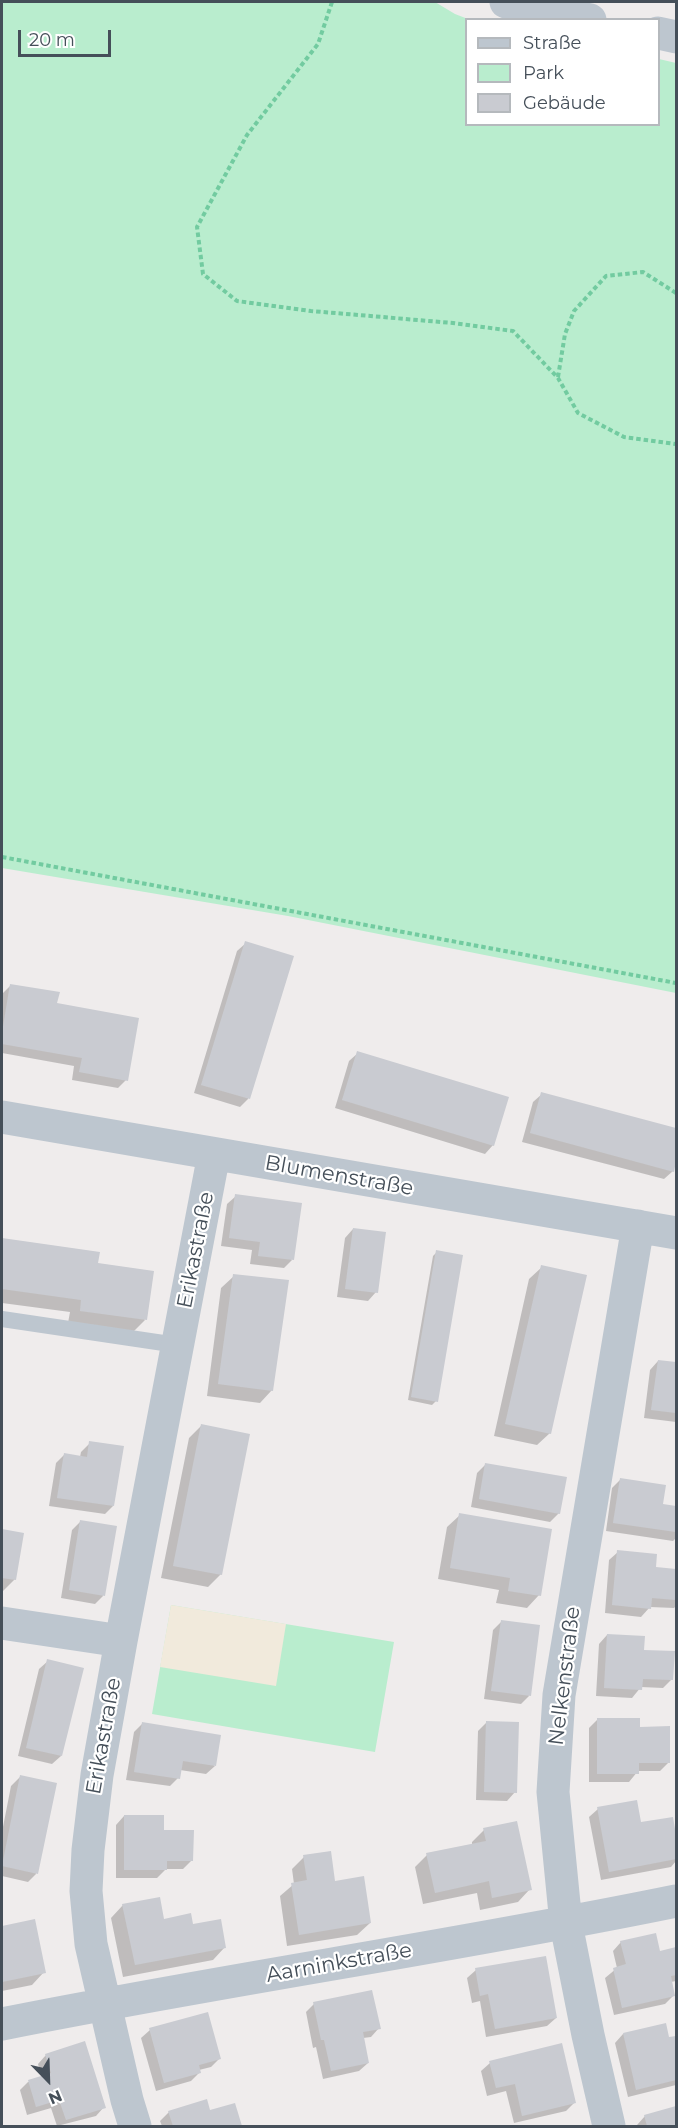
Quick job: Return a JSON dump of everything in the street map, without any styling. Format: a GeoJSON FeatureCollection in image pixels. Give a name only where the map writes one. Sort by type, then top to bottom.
{"type":"FeatureCollection","features":[{"type":"Feature","properties":{"kind":"street"},"geometry":{"type":"LineString","coordinates":[[506,2],[581,18]]}},
{"type":"Feature","properties":{"kind":"street"},"geometry":{"type":"LineString","coordinates":[[660,33],[676,37]]}},
{"type":"Feature","properties":{"kind":"street","name":"Blumenstraße"},"geometry":{"type":"LineString","coordinates":[[2,1118],[676,1233]]}},
{"type":"Feature","properties":{"kind":"street","name":"Erikastraße"},"geometry":{"type":"LineString","coordinates":[[135,2127],[91,1944],[86,1891],[88,1850],[97,1775],[121,1641],[214,1154]]}},
{"type":"Feature","properties":{"kind":"street","name":"Nelkenstraße"},"geometry":{"type":"LineString","coordinates":[[609,2127],[566,1924],[553,1792],[558,1695],[638,1226]]}},
{"type":"Feature","properties":{"kind":"street"},"geometry":{"type":"LineString","coordinates":[[2,1623],[121,1641]]}},
{"type":"Feature","properties":{"kind":"street","name":"Aarninkstraße"},"geometry":{"type":"LineString","coordinates":[[2,2024],[104,2004],[566,1924],[676,1901]]}},
{"type":"Feature","properties":{"kind":"lane"},"geometry":{"type":"LineString","coordinates":[[2,1320],[177,1345]]}},
{"type":"Feature","properties":{"kind":"path"},"geometry":{"type":"LineString","coordinates":[[332,2],[318,44],[247,135],[197,226],[203,274],[237,301],[311,311],[453,323],[513,331],[558,378],[578,413],[624,437],[676,444]]}},
{"type":"Feature","properties":{"kind":"path"},"geometry":{"type":"LineString","coordinates":[[558,378],[565,334],[574,311],[606,276],[643,272],[676,293]]}},
{"type":"Feature","properties":{"kind":"path"},"geometry":{"type":"LineString","coordinates":[[2,857],[676,983]]}},
{"type":"Feature","properties":{"kind":"green space"},"geometry":{"type":"Polygon","coordinates":[[[2,2],[435,2],[465,18],[465,126],[660,126],[660,59],[676,63],[676,993],[288,916],[2,868],[2,2]]]}},
{"type":"Feature","properties":{"kind":"green space"},"geometry":{"type":"Polygon","coordinates":[[[171,1605],[394,1642],[375,1752],[152,1714],[171,1605]]]}},
{"type":"Feature","properties":{"kind":"sand"},"geometry":{"type":"Polygon","coordinates":[[[171,1605],[286,1624],[276,1686],[160,1667],[171,1605]]]}},
{"type":"Feature","properties":{"kind":"building"},"geometry":{"type":"Polygon","coordinates":[[[245,941],[294,956],[250,1099],[201,1085],[245,941]]]}},
{"type":"Feature","properties":{"kind":"building"},"geometry":{"type":"Polygon","coordinates":[[[10,984],[60,992],[57,1003],[139,1018],[128,1081],[79,1072],[82,1058],[2,1044],[10,984]]]}},
{"type":"Feature","properties":{"kind":"building"},"geometry":{"type":"Polygon","coordinates":[[[357,1051],[509,1097],[494,1146],[342,1100],[357,1051]]]}},
{"type":"Feature","properties":{"kind":"building"},"geometry":{"type":"Polygon","coordinates":[[[541,1092],[676,1128],[674,1172],[530,1133],[541,1092]]]}},
{"type":"Feature","properties":{"kind":"building"},"geometry":{"type":"Polygon","coordinates":[[[235,1194],[302,1203],[294,1260],[258,1256],[260,1242],[229,1238],[235,1194]]]}},
{"type":"Feature","properties":{"kind":"building"},"geometry":{"type":"Polygon","coordinates":[[[353,1228],[386,1232],[378,1293],[345,1289],[353,1228]]]}},
{"type":"Feature","properties":{"kind":"building"},"geometry":{"type":"Polygon","coordinates":[[[2,1238],[100,1252],[98,1263],[154,1271],[147,1320],[80,1311],[81,1300],[2,1289],[2,1238]]]}},
{"type":"Feature","properties":{"kind":"building"},"geometry":{"type":"Polygon","coordinates":[[[436,1250],[463,1255],[438,1402],[411,1397],[436,1250]]]}},
{"type":"Feature","properties":{"kind":"building"},"geometry":{"type":"Polygon","coordinates":[[[541,1265],[587,1275],[551,1434],[505,1424],[541,1265]]]}},
{"type":"Feature","properties":{"kind":"building"},"geometry":{"type":"Polygon","coordinates":[[[233,1274],[289,1280],[273,1391],[218,1384],[233,1274]]]}},
{"type":"Feature","properties":{"kind":"building"},"geometry":{"type":"Polygon","coordinates":[[[658,1360],[676,1362],[676,1413],[651,1410],[658,1360]]]}},
{"type":"Feature","properties":{"kind":"building"},"geometry":{"type":"Polygon","coordinates":[[[201,1424],[250,1434],[222,1575],[173,1566],[201,1424]]]}},
{"type":"Feature","properties":{"kind":"building"},"geometry":{"type":"Polygon","coordinates":[[[89,1441],[124,1446],[114,1506],[57,1498],[64,1453],[87,1457],[89,1441]]]}},
{"type":"Feature","properties":{"kind":"building"},"geometry":{"type":"Polygon","coordinates":[[[485,1463],[567,1477],[560,1514],[479,1499],[485,1463]]]}},
{"type":"Feature","properties":{"kind":"building"},"geometry":{"type":"Polygon","coordinates":[[[620,1478],[666,1485],[663,1504],[676,1506],[676,1532],[613,1523],[620,1478]]]}},
{"type":"Feature","properties":{"kind":"building"},"geometry":{"type":"Polygon","coordinates":[[[459,1513],[552,1529],[541,1596],[508,1591],[510,1578],[450,1568],[459,1513]]]}},
{"type":"Feature","properties":{"kind":"building"},"geometry":{"type":"Polygon","coordinates":[[[80,1520],[117,1526],[105,1596],[69,1590],[80,1520]]]}},
{"type":"Feature","properties":{"kind":"building"},"geometry":{"type":"Polygon","coordinates":[[[2,1529],[24,1533],[16,1580],[2,1578],[2,1529]]]}},
{"type":"Feature","properties":{"kind":"building"},"geometry":{"type":"Polygon","coordinates":[[[617,1550],[657,1554],[656,1567],[676,1569],[676,1600],[652,1598],[651,1609],[612,1605],[617,1550]]]}},
{"type":"Feature","properties":{"kind":"building"},"geometry":{"type":"Polygon","coordinates":[[[501,1620],[540,1625],[531,1696],[491,1691],[501,1620]]]}},
{"type":"Feature","properties":{"kind":"building"},"geometry":{"type":"Polygon","coordinates":[[[607,1634],[645,1636],[644,1650],[675,1651],[673,1680],[643,1679],[642,1690],[604,1688],[607,1634]]]}},
{"type":"Feature","properties":{"kind":"building"},"geometry":{"type":"Polygon","coordinates":[[[47,1659],[84,1668],[62,1756],[26,1748],[47,1659]]]}},
{"type":"Feature","properties":{"kind":"building"},"geometry":{"type":"Polygon","coordinates":[[[597,1718],[640,1718],[640,1727],[670,1726],[670,1763],[639,1763],[639,1774],[597,1774],[597,1718]]]}},
{"type":"Feature","properties":{"kind":"building"},"geometry":{"type":"Polygon","coordinates":[[[486,1721],[519,1722],[517,1793],[484,1792],[486,1721]]]}},
{"type":"Feature","properties":{"kind":"building"},"geometry":{"type":"Polygon","coordinates":[[[142,1722],[221,1735],[216,1766],[183,1761],[180,1779],[134,1772],[142,1722]]]}},
{"type":"Feature","properties":{"kind":"building"},"geometry":{"type":"Polygon","coordinates":[[[20,1775],[57,1783],[38,1874],[2,1866],[20,1775]]]}},
{"type":"Feature","properties":{"kind":"building"},"geometry":{"type":"Polygon","coordinates":[[[637,1800],[641,1822],[673,1817],[676,1859],[609,1872],[597,1807],[637,1800]]]}},
{"type":"Feature","properties":{"kind":"building"},"geometry":{"type":"Polygon","coordinates":[[[124,1815],[164,1815],[164,1830],[194,1830],[193,1861],[167,1861],[167,1870],[124,1870],[124,1815]]]}},
{"type":"Feature","properties":{"kind":"building"},"geometry":{"type":"Polygon","coordinates":[[[517,1821],[532,1890],[492,1898],[489,1881],[435,1893],[426,1853],[486,1841],[483,1828],[517,1821]]]}},
{"type":"Feature","properties":{"kind":"building"},"geometry":{"type":"Polygon","coordinates":[[[331,1851],[335,1881],[364,1876],[371,1923],[299,1935],[291,1883],[307,1880],[303,1855],[331,1851]]]}},
{"type":"Feature","properties":{"kind":"building"},"geometry":{"type":"Polygon","coordinates":[[[160,1897],[164,1919],[191,1913],[193,1924],[221,1919],[226,1948],[135,1965],[122,1904],[160,1897]]]}},
{"type":"Feature","properties":{"kind":"building"},"geometry":{"type":"Polygon","coordinates":[[[35,1919],[46,1973],[2,1982],[2,1926],[35,1919]]]}},
{"type":"Feature","properties":{"kind":"building"},"geometry":{"type":"Polygon","coordinates":[[[656,1933],[660,1951],[676,1947],[676,1975],[671,1976],[675,1996],[622,2008],[613,1968],[626,1964],[620,1941],[656,1933]]]}},
{"type":"Feature","properties":{"kind":"building"},"geometry":{"type":"Polygon","coordinates":[[[546,1956],[557,2018],[495,2029],[488,1994],[480,1996],[475,1968],[546,1956]]]}},
{"type":"Feature","properties":{"kind":"building"},"geometry":{"type":"Polygon","coordinates":[[[372,1990],[381,2029],[363,2032],[369,2063],[331,2071],[324,2040],[321,2040],[313,2002],[372,1990]]]}},
{"type":"Feature","properties":{"kind":"building"},"geometry":{"type":"Polygon","coordinates":[[[208,2012],[221,2059],[199,2065],[201,2073],[164,2083],[149,2028],[208,2012]]]}},
{"type":"Feature","properties":{"kind":"building"},"geometry":{"type":"Polygon","coordinates":[[[666,2023],[669,2037],[676,2036],[676,2080],[636,2090],[623,2033],[666,2023]]]}},
{"type":"Feature","properties":{"kind":"building"},"geometry":{"type":"Polygon","coordinates":[[[85,2041],[106,2108],[66,2120],[59,2100],[36,2107],[28,2080],[51,2073],[45,2054],[85,2041]]]}},
{"type":"Feature","properties":{"kind":"building"},"geometry":{"type":"Polygon","coordinates":[[[562,2043],[576,2103],[522,2116],[515,2084],[496,2088],[489,2061],[562,2043]]]}},
{"type":"Feature","properties":{"kind":"building"},"geometry":{"type":"Polygon","coordinates":[[[207,2099],[210,2110],[235,2103],[242,2126],[173,2126],[168,2111],[207,2099]]]}},
{"type":"Feature","properties":{"kind":"building"},"geometry":{"type":"Polygon","coordinates":[[[676,2106],[676,2126],[647,2126],[644,2115],[676,2106]]]}}]}
